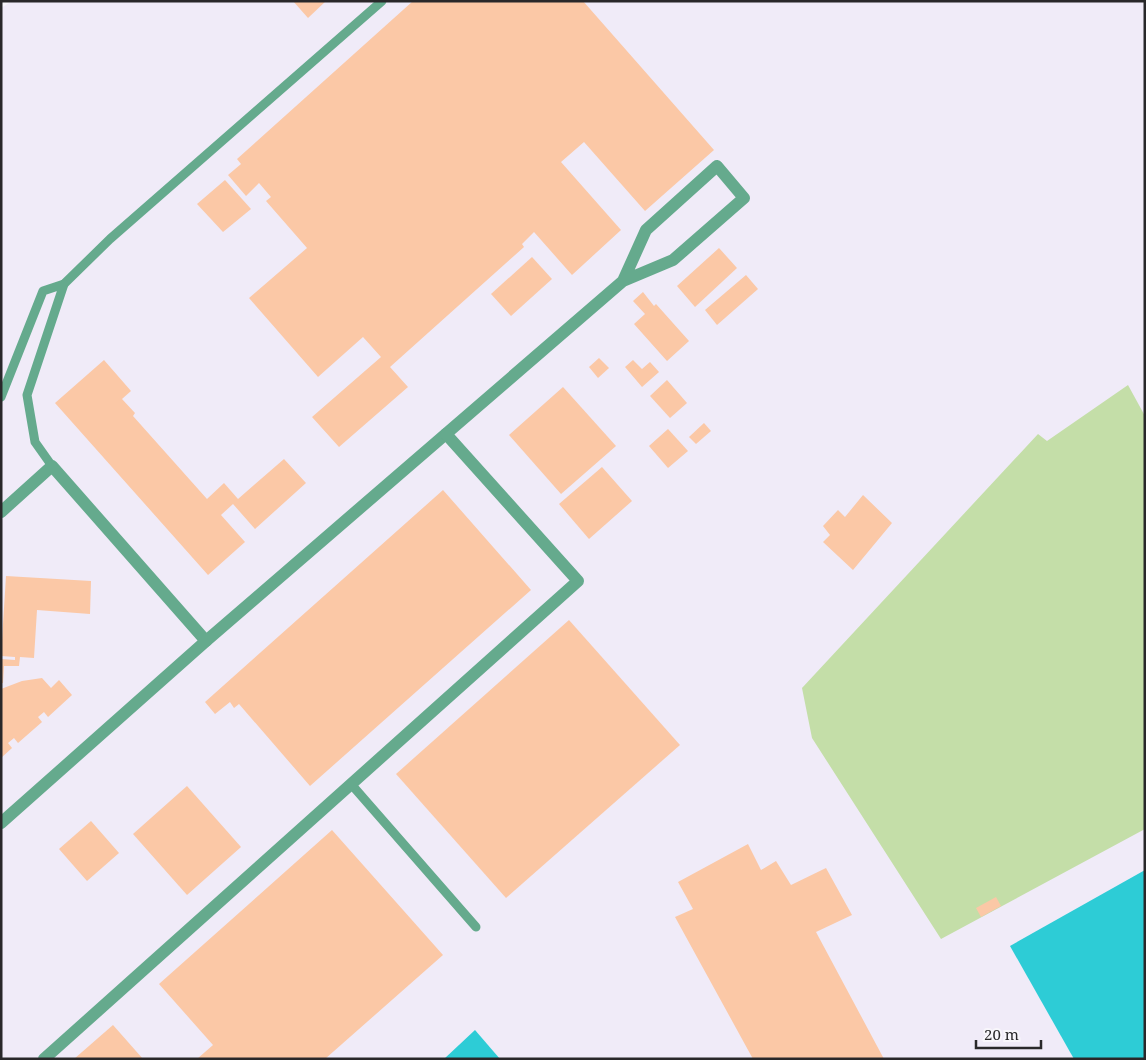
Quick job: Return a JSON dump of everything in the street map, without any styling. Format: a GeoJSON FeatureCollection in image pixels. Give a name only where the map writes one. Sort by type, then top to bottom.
{"type":"FeatureCollection","features":[{"type":"Feature","properties":{"kind":"street"},"geometry":{"type":"LineString","coordinates":[[1,823],[206,641],[623,281],[673,260],[744,198],[717,166],[646,230],[623,281]]}},
{"type":"Feature","properties":{"kind":"street"},"geometry":{"type":"LineString","coordinates":[[44,1059],[578,581],[446,434]]}},
{"type":"Feature","properties":{"kind":"street"},"geometry":{"type":"LineString","coordinates":[[1,512],[52,466],[206,641]]}},
{"type":"Feature","properties":{"kind":"lane"},"geometry":{"type":"LineString","coordinates":[[1,398],[42,291],[64,284],[110,239],[382,1]]}},
{"type":"Feature","properties":{"kind":"lane"},"geometry":{"type":"LineString","coordinates":[[52,466],[35,442],[27,395],[64,284]]}},
{"type":"Feature","properties":{"kind":"lane"},"geometry":{"type":"LineString","coordinates":[[351,784],[476,927]]}},
{"type":"Feature","properties":{"kind":"shaded area"},"geometry":{"type":"Polygon","coordinates":[[[12,1],[1145,1],[1145,1059],[1,1059],[1,8],[12,1]]]}},
{"type":"Feature","properties":{"kind":"green space"},"geometry":{"type":"Polygon","coordinates":[[[1128,385],[1145,416],[1145,829],[941,939],[812,738],[802,688],[1038,434],[1047,441],[1128,385]]]}},
{"type":"Feature","properties":{"kind":"water"},"geometry":{"type":"Polygon","coordinates":[[[1145,870],[1145,1059],[1074,1059],[1010,946],[1145,870]]]}},
{"type":"Feature","properties":{"kind":"water"},"geometry":{"type":"Polygon","coordinates":[[[475,1030],[500,1059],[444,1059],[475,1030]]]}},
{"type":"Feature","properties":{"kind":"building"},"geometry":{"type":"Polygon","coordinates":[[[293,1],[326,1],[308,18],[293,1]]]}},
{"type":"Feature","properties":{"kind":"building"},"geometry":{"type":"Polygon","coordinates":[[[413,1],[583,1],[714,150],[645,211],[584,142],[561,162],[621,230],[572,275],[534,232],[522,244],[524,247],[390,367],[408,387],[339,447],[312,417],[381,357],[363,337],[318,377],[249,298],[307,248],[266,201],[271,197],[259,183],[246,196],[228,175],[241,164],[237,159],[413,1]]]}},
{"type":"Feature","properties":{"kind":"building"},"geometry":{"type":"Polygon","coordinates":[[[225,180],[251,209],[223,232],[197,204],[225,180]]]}},
{"type":"Feature","properties":{"kind":"building"},"geometry":{"type":"Polygon","coordinates":[[[719,248],[737,268],[695,307],[677,286],[719,248]]]}},
{"type":"Feature","properties":{"kind":"building"},"geometry":{"type":"Polygon","coordinates":[[[532,257],[552,279],[511,316],[491,294],[532,257]]]}},
{"type":"Feature","properties":{"kind":"building"},"geometry":{"type":"Polygon","coordinates":[[[746,275],[758,289],[717,325],[705,310],[746,275]]]}},
{"type":"Feature","properties":{"kind":"building"},"geometry":{"type":"Polygon","coordinates":[[[643,292],[654,306],[656,304],[689,341],[667,361],[634,324],[645,314],[633,301],[643,292]]]}},
{"type":"Feature","properties":{"kind":"building"},"geometry":{"type":"Polygon","coordinates":[[[599,358],[609,368],[598,378],[589,367],[599,358]]]}},
{"type":"Feature","properties":{"kind":"building"},"geometry":{"type":"Polygon","coordinates":[[[104,360],[131,391],[122,399],[135,413],[133,416],[207,499],[224,483],[238,499],[284,459],[306,483],[255,529],[233,504],[221,515],[245,542],[208,575],[55,403],[104,360]]]}},
{"type":"Feature","properties":{"kind":"building"},"geometry":{"type":"Polygon","coordinates":[[[633,360],[642,369],[650,362],[659,372],[642,387],[625,367],[633,360]]]}},
{"type":"Feature","properties":{"kind":"building"},"geometry":{"type":"Polygon","coordinates":[[[667,380],[687,403],[670,418],[650,396],[667,380]]]}},
{"type":"Feature","properties":{"kind":"building"},"geometry":{"type":"Polygon","coordinates":[[[563,387],[616,446],[561,494],[509,435],[563,387]]]}},
{"type":"Feature","properties":{"kind":"building"},"geometry":{"type":"Polygon","coordinates":[[[704,423],[711,431],[696,444],[689,437],[704,423]]]}},
{"type":"Feature","properties":{"kind":"building"},"geometry":{"type":"Polygon","coordinates":[[[668,429],[688,451],[668,468],[649,446],[668,429]]]}},
{"type":"Feature","properties":{"kind":"building"},"geometry":{"type":"Polygon","coordinates":[[[602,467],[632,501],[589,539],[559,504],[602,467]]]}},
{"type":"Feature","properties":{"kind":"building"},"geometry":{"type":"Polygon","coordinates":[[[443,490],[531,590],[310,786],[239,704],[234,708],[230,702],[215,714],[205,702],[443,490]]]}},
{"type":"Feature","properties":{"kind":"building"},"geometry":{"type":"Polygon","coordinates":[[[863,495],[892,523],[853,570],[823,542],[830,535],[823,526],[838,510],[845,517],[863,495]]]}},
{"type":"Feature","properties":{"kind":"building"},"geometry":{"type":"Polygon","coordinates":[[[6,576],[91,581],[90,614],[37,610],[34,658],[20,657],[19,666],[4,666],[3,683],[1,683],[1,659],[15,660],[15,657],[1,656],[6,576]]]}},
{"type":"Feature","properties":{"kind":"building"},"geometry":{"type":"Polygon","coordinates":[[[569,620],[680,745],[506,898],[396,774],[569,620]]]}},
{"type":"Feature","properties":{"kind":"building"},"geometry":{"type":"Polygon","coordinates":[[[42,678],[51,688],[59,680],[72,695],[48,717],[44,712],[38,717],[42,722],[18,743],[14,738],[8,743],[12,748],[1,758],[1,689],[22,681],[42,678]]]}},
{"type":"Feature","properties":{"kind":"building"},"geometry":{"type":"Polygon","coordinates":[[[187,786],[241,847],[187,895],[133,834],[187,786]]]}},
{"type":"Feature","properties":{"kind":"building"},"geometry":{"type":"Polygon","coordinates":[[[91,821],[119,853],[87,881],[59,849],[91,821]]]}},
{"type":"Feature","properties":{"kind":"building"},"geometry":{"type":"Polygon","coordinates":[[[332,830],[443,955],[325,1059],[197,1059],[213,1045],[159,984],[332,830]]]}},
{"type":"Feature","properties":{"kind":"building"},"geometry":{"type":"Polygon","coordinates":[[[748,844],[761,870],[776,861],[791,885],[826,868],[852,915],[816,932],[884,1059],[753,1059],[675,917],[693,909],[678,882],[748,844]]]}},
{"type":"Feature","properties":{"kind":"building"},"geometry":{"type":"Polygon","coordinates":[[[996,897],[1001,906],[981,917],[976,908],[996,897]]]}},
{"type":"Feature","properties":{"kind":"building"},"geometry":{"type":"Polygon","coordinates":[[[113,1025],[143,1059],[74,1059],[113,1025]]]}}]}
